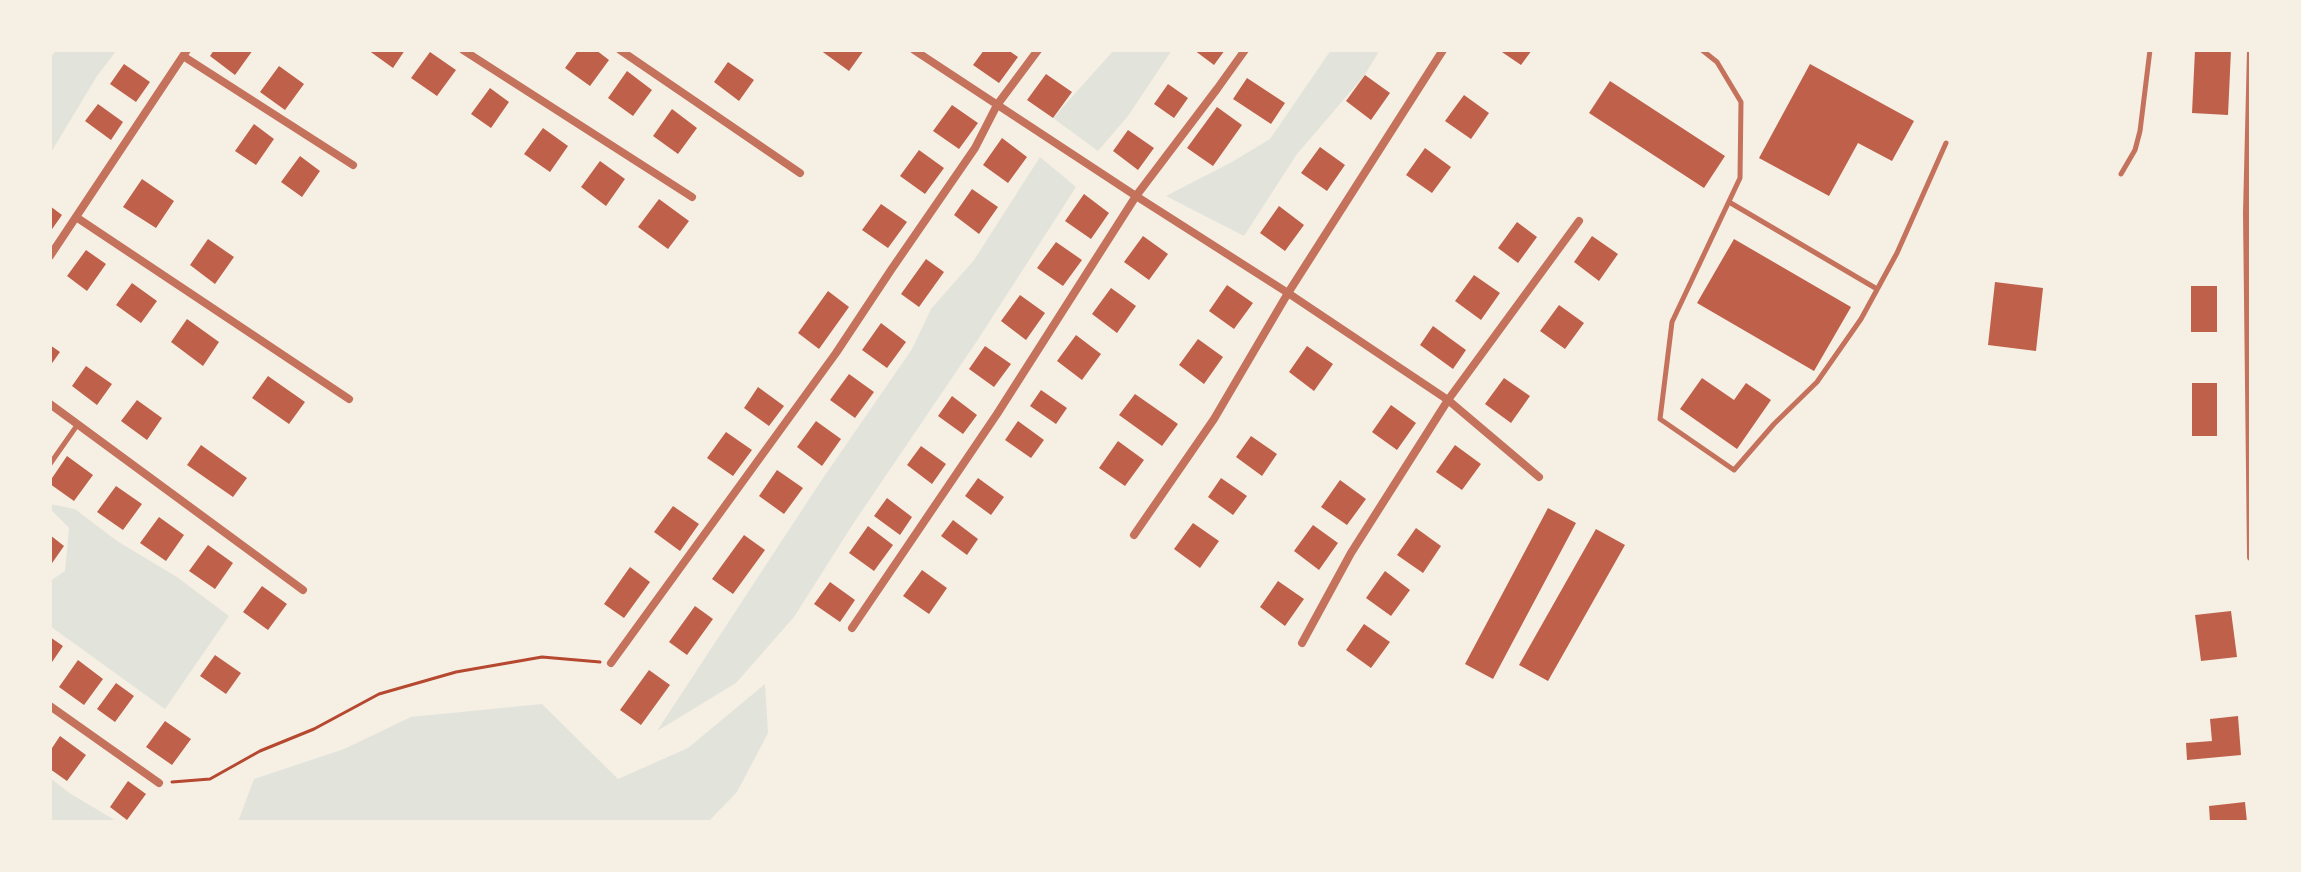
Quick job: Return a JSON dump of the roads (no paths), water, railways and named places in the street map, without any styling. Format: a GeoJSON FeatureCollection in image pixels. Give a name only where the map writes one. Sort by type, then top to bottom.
{"type":"FeatureCollection","features":[{"type":"Feature","properties":{"kind":"street"},"geometry":{"type":"LineString","coordinates":[[463,50],[692,197]]}},
{"type":"Feature","properties":{"kind":"street"},"geometry":{"type":"LineString","coordinates":[[620,50],[800,173]]}},
{"type":"Feature","properties":{"kind":"street"},"geometry":{"type":"LineString","coordinates":[[914,50],[1448,400],[1539,477]]}},
{"type":"Feature","properties":{"kind":"street"},"geometry":{"type":"LineString","coordinates":[[611,663],[836,353],[975,148],[997,105],[1038,50]]}},
{"type":"Feature","properties":{"kind":"street"},"geometry":{"type":"LineString","coordinates":[[852,628],[997,414],[1136,196],[1245,50]]}},
{"type":"Feature","properties":{"kind":"street"},"geometry":{"type":"LineString","coordinates":[[1134,535],[1214,419],[1288,293],[1443,50]]}},
{"type":"Feature","properties":{"kind":"street"},"geometry":{"type":"LineString","coordinates":[[2251,50],[2247,213],[2251,557]]}},
{"type":"Feature","properties":{"kind":"street"},"geometry":{"type":"LineString","coordinates":[[50,256],[185,53],[353,165]]}},
{"type":"Feature","properties":{"kind":"street"},"geometry":{"type":"LineString","coordinates":[[76,217],[349,399]]}},
{"type":"Feature","properties":{"kind":"street"},"geometry":{"type":"LineString","coordinates":[[1302,643],[1351,553],[1448,400],[1579,221]]}},
{"type":"Feature","properties":{"kind":"street"},"geometry":{"type":"LineString","coordinates":[[50,404],[303,590]]}},
{"type":"Feature","properties":{"kind":"street"},"geometry":{"type":"LineString","coordinates":[[50,706],[159,783]]}},
{"type":"Feature","properties":{"kind":"lane"},"geometry":{"type":"LineString","coordinates":[[1702,50],[1717,62],[1741,102],[1740,178],[1672,322],[1660,419],[1734,470],[1774,424],[1817,382],[1861,319],[1897,253],[1946,143]]}},
{"type":"Feature","properties":{"kind":"lane"},"geometry":{"type":"LineString","coordinates":[[2121,174],[2135,150],[2140,131],[2150,50]]}},
{"type":"Feature","properties":{"kind":"lane"},"geometry":{"type":"LineString","coordinates":[[1729,202],[1877,289]]}},
{"type":"Feature","properties":{"kind":"lane"},"geometry":{"type":"LineString","coordinates":[[50,464],[78,424]]}}]}
